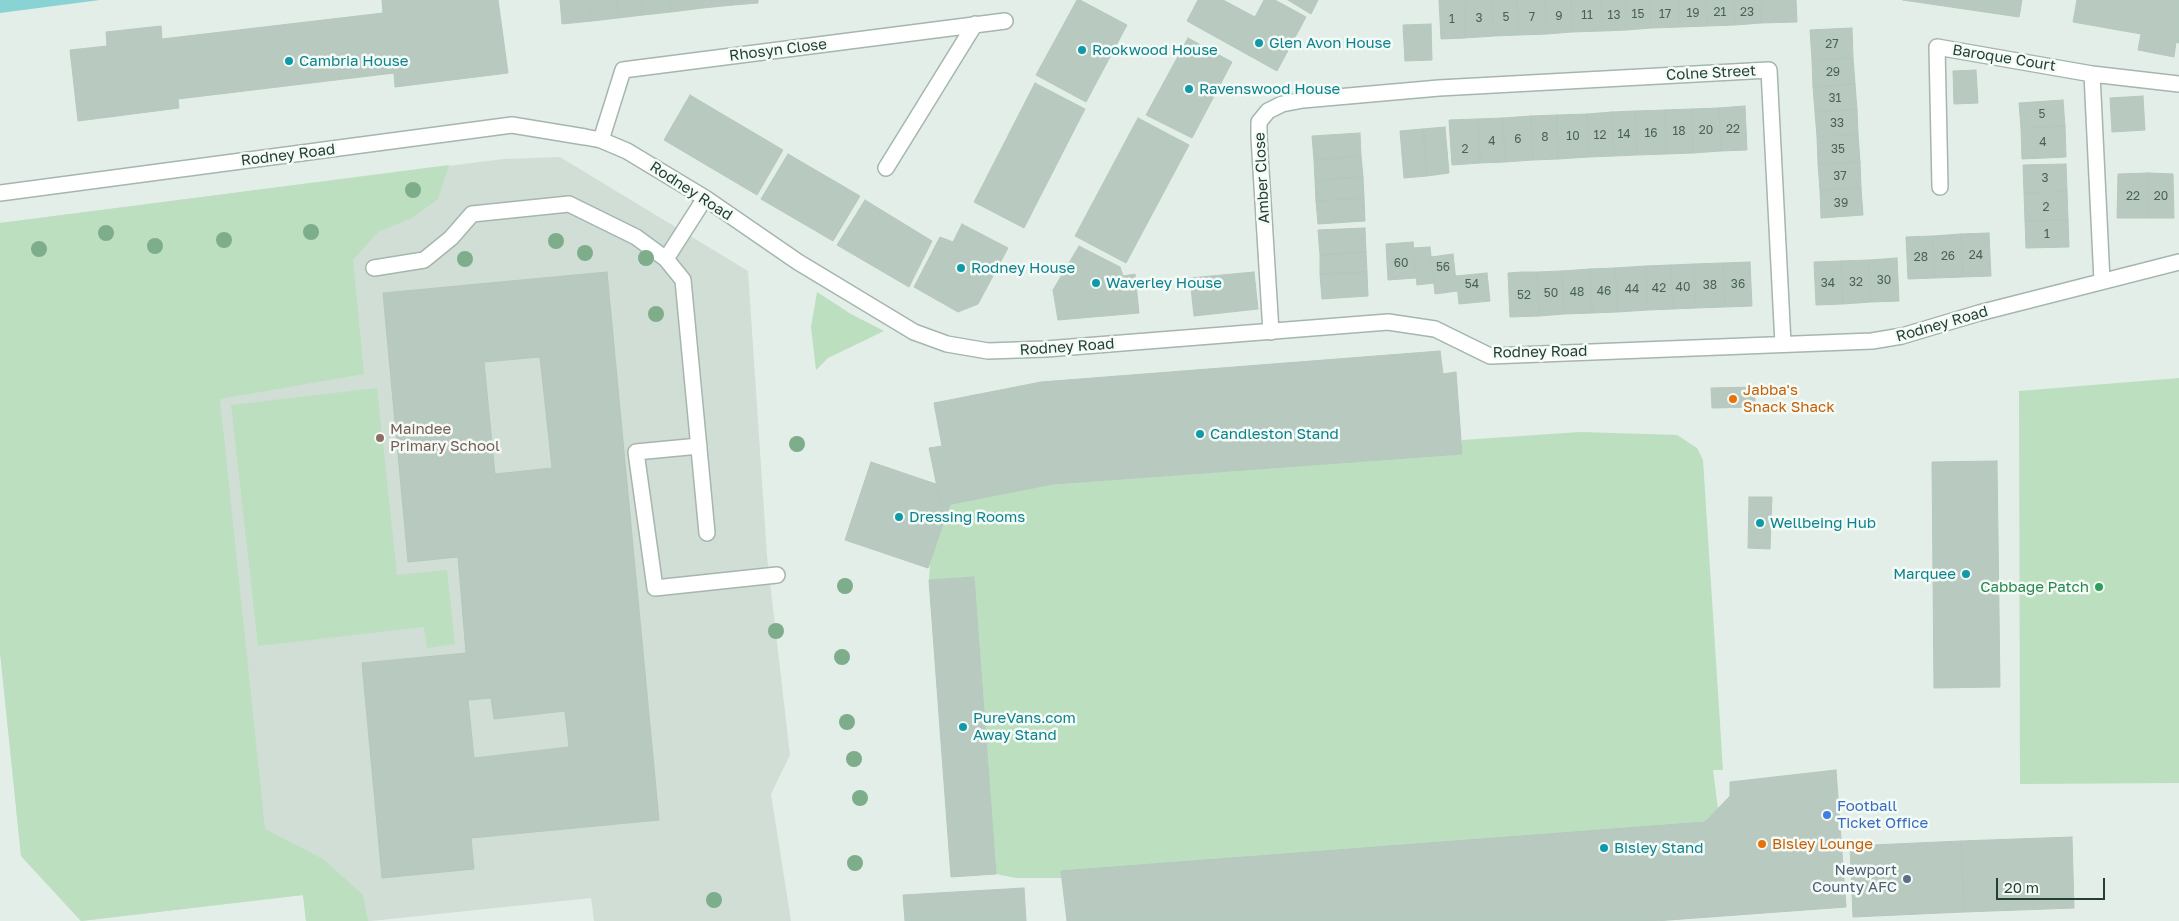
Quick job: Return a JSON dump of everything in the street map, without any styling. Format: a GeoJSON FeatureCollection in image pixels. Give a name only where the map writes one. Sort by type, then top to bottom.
{"type":"FeatureCollection","features":[{"type":"Feature","properties":{"kind":"street","name":"Rhosyn Close"},"geometry":{"type":"LineString","coordinates":[[601,140],[623,70],[1005,21]]}},
{"type":"Feature","properties":{"kind":"street"},"geometry":{"type":"LineString","coordinates":[[886,168],[975,24]]}},
{"type":"Feature","properties":{"kind":"street","name":"Baroque Court"},"geometry":{"type":"LineString","coordinates":[[1940,187],[1937,47],[2092,74],[2179,84]]}},
{"type":"Feature","properties":{"kind":"street","name":"Colne Street"},"geometry":{"type":"LineString","coordinates":[[1439,88],[1769,70],[1783,344]]}},
{"type":"Feature","properties":{"kind":"street"},"geometry":{"type":"LineString","coordinates":[[2092,74],[2102,281]]}},
{"type":"Feature","properties":{"kind":"street","name":"Amber Close"},"geometry":{"type":"LineString","coordinates":[[1271,332],[1260,122],[1268,111],[1282,104],[1302,100],[1439,88]]}},
{"type":"Feature","properties":{"kind":"street","name":"Rodney Road"},"geometry":{"type":"LineString","coordinates":[[0,192],[512,125],[601,140],[627,151],[705,198],[762,239],[814,272],[914,332],[947,344],[988,351],[1271,332],[1388,322],[1435,329],[1490,356],[1872,341],[1902,336],[1979,313],[2179,262]]}},
{"type":"Feature","properties":{"kind":"street"},"geometry":{"type":"LineString","coordinates":[[666,259],[705,198]]}},
{"type":"Feature","properties":{"kind":"street"},"geometry":{"type":"LineString","coordinates":[[374,268],[424,260],[451,238],[472,214],[569,204],[636,237],[666,259],[683,280],[708,533]]}},
{"type":"Feature","properties":{"kind":"street"},"geometry":{"type":"LineString","coordinates":[[700,446],[636,452],[655,588],[777,575]]}},
{"type":"Feature","properties":{"kind":"shaded area","name":"Maindee Primary School"},"geometry":{"type":"Polygon","coordinates":[[[560,157],[748,271],[767,556],[790,755],[771,794],[791,921],[594,921],[591,898],[371,921],[306,921],[303,895],[81,921],[21,856],[0,652],[0,223],[503,159],[560,157]]]}},
{"type":"Feature","properties":{"kind":"green space"},"geometry":{"type":"Polygon","coordinates":[[[449,165],[438,199],[412,218],[378,232],[353,260],[364,374],[220,399],[265,829],[323,859],[363,895],[368,921],[306,921],[303,895],[81,921],[21,856],[0,652],[0,223],[449,165]]]}},
{"type":"Feature","properties":{"kind":"green space"},"geometry":{"type":"Polygon","coordinates":[[[817,292],[851,314],[884,331],[828,358],[816,370],[811,327],[817,292]]]}},
{"type":"Feature","properties":{"kind":"green space","name":"Cabbage Patch"},"geometry":{"type":"Polygon","coordinates":[[[2179,378],[2179,783],[2020,784],[2019,391],[2179,378]]]}},
{"type":"Feature","properties":{"kind":"green space"},"geometry":{"type":"Polygon","coordinates":[[[377,388],[397,575],[447,570],[455,644],[427,648],[424,627],[258,646],[231,405],[377,388]]]}},
{"type":"Feature","properties":{"kind":"green space"},"geometry":{"type":"Polygon","coordinates":[[[1580,432],[1677,435],[1697,448],[1703,460],[1723,770],[1713,770],[1718,809],[1705,822],[1062,878],[1016,878],[996,874],[974,577],[929,580],[930,562],[950,504],[1053,484],[1462,454],[1462,440],[1580,432]]]}},
{"type":"Feature","properties":{"kind":"water"},"geometry":{"type":"Polygon","coordinates":[[[0,0],[100,0],[0,13],[0,0]]]}},
{"type":"Feature","properties":{"kind":"building","name":"Cambria House"},"geometry":{"type":"Polygon","coordinates":[[[382,0],[498,0],[508,73],[395,87],[394,73],[178,99],[179,108],[78,121],[70,50],[107,46],[106,32],[161,26],[162,39],[383,13],[382,0]]]}},
{"type":"Feature","properties":{"kind":"building"},"geometry":{"type":"Polygon","coordinates":[[[560,0],[589,0],[592,21],[562,24],[560,0]]]}},
{"type":"Feature","properties":{"kind":"building"},"geometry":{"type":"Polygon","coordinates":[[[589,0],[616,0],[618,18],[592,21],[589,0]]]}},
{"type":"Feature","properties":{"kind":"building"},"geometry":{"type":"Polygon","coordinates":[[[616,0],[642,0],[643,15],[618,18],[616,0]]]}},
{"type":"Feature","properties":{"kind":"building"},"geometry":{"type":"Polygon","coordinates":[[[642,0],[670,0],[671,12],[643,15],[642,0]]]}},
{"type":"Feature","properties":{"kind":"building"},"geometry":{"type":"Polygon","coordinates":[[[670,0],[702,0],[703,8],[671,12],[670,0]]]}},
{"type":"Feature","properties":{"kind":"building"},"geometry":{"type":"Polygon","coordinates":[[[702,0],[732,0],[733,5],[703,8],[702,0]]]}},
{"type":"Feature","properties":{"kind":"building"},"geometry":{"type":"Polygon","coordinates":[[[732,0],[758,0],[758,3],[733,5],[732,0]]]}},
{"type":"Feature","properties":{"kind":"building","name":"Rookwood House"},"geometry":{"type":"Polygon","coordinates":[[[1077,0],[1127,25],[1086,102],[1036,75],[1077,0]]]}},
{"type":"Feature","properties":{"kind":"building","name":"Glen Avon House"},"geometry":{"type":"Polygon","coordinates":[[[1198,0],[1223,0],[1255,17],[1264,0],[1275,0],[1306,17],[1277,71],[1187,21],[1198,0]]]}},
{"type":"Feature","properties":{"kind":"building"},"geometry":{"type":"Polygon","coordinates":[[[1288,0],[1318,0],[1311,14],[1288,0]]]}},
{"type":"Feature","properties":{"kind":"building"},"geometry":{"type":"Polygon","coordinates":[[[1439,0],[1464,0],[1465,38],[1441,39],[1439,0]]]}},
{"type":"Feature","properties":{"kind":"building"},"geometry":{"type":"Polygon","coordinates":[[[1464,0],[1492,0],[1494,36],[1465,38],[1464,0]]]}},
{"type":"Feature","properties":{"kind":"building"},"geometry":{"type":"Polygon","coordinates":[[[1492,0],[1517,0],[1519,35],[1494,36],[1492,0]]]}},
{"type":"Feature","properties":{"kind":"building"},"geometry":{"type":"Polygon","coordinates":[[[1517,0],[1545,0],[1547,34],[1519,35],[1517,0]]]}},
{"type":"Feature","properties":{"kind":"building"},"geometry":{"type":"Polygon","coordinates":[[[1545,0],[1571,0],[1572,32],[1547,34],[1545,0]]]}},
{"type":"Feature","properties":{"kind":"building"},"geometry":{"type":"Polygon","coordinates":[[[1571,0],[1601,0],[1603,31],[1572,32],[1571,0]]]}},
{"type":"Feature","properties":{"kind":"building"},"geometry":{"type":"Polygon","coordinates":[[[1601,0],[1626,0],[1627,30],[1603,31],[1601,0]]]}},
{"type":"Feature","properties":{"kind":"building"},"geometry":{"type":"Polygon","coordinates":[[[1626,0],[1649,0],[1651,28],[1627,30],[1626,0]]]}},
{"type":"Feature","properties":{"kind":"building"},"geometry":{"type":"Polygon","coordinates":[[[1649,0],[1679,0],[1680,27],[1651,28],[1649,0]]]}},
{"type":"Feature","properties":{"kind":"building"},"geometry":{"type":"Polygon","coordinates":[[[1679,0],[1706,0],[1707,26],[1680,27],[1679,0]]]}},
{"type":"Feature","properties":{"kind":"building"},"geometry":{"type":"Polygon","coordinates":[[[1706,0],[1734,0],[1735,25],[1707,26],[1706,0]]]}},
{"type":"Feature","properties":{"kind":"building"},"geometry":{"type":"Polygon","coordinates":[[[1734,0],[1760,0],[1761,23],[1735,25],[1734,0]]]}},
{"type":"Feature","properties":{"kind":"building"},"geometry":{"type":"Polygon","coordinates":[[[1760,0],[1796,0],[1797,22],[1761,23],[1760,0]]]}},
{"type":"Feature","properties":{"kind":"building"},"geometry":{"type":"Polygon","coordinates":[[[1903,0],[2022,0],[2019,17],[1903,0]]]}},
{"type":"Feature","properties":{"kind":"building"},"geometry":{"type":"Polygon","coordinates":[[[2077,0],[2179,0],[2179,43],[2176,42],[2174,57],[2138,50],[2141,34],[2073,22],[2077,0]]]}},
{"type":"Feature","properties":{"kind":"building"},"geometry":{"type":"Polygon","coordinates":[[[1431,24],[1432,60],[1405,61],[1403,25],[1431,24]]]}},
{"type":"Feature","properties":{"kind":"building"},"geometry":{"type":"Polygon","coordinates":[[[1852,28],[1853,58],[1812,60],[1810,30],[1852,28]]]}},
{"type":"Feature","properties":{"kind":"building","name":"Ravenswood House"},"geometry":{"type":"Polygon","coordinates":[[[1188,38],[1232,62],[1192,138],[1146,115],[1188,38]]]}},
{"type":"Feature","properties":{"kind":"building"},"geometry":{"type":"Polygon","coordinates":[[[1853,58],[1855,84],[1813,87],[1812,60],[1853,58]]]}},
{"type":"Feature","properties":{"kind":"building"},"geometry":{"type":"Polygon","coordinates":[[[1976,70],[1978,103],[1954,104],[1953,71],[1976,70]]]}},
{"type":"Feature","properties":{"kind":"building"},"geometry":{"type":"Polygon","coordinates":[[[1035,83],[1085,109],[1024,228],[974,202],[1035,83]]]}},
{"type":"Feature","properties":{"kind":"building"},"geometry":{"type":"Polygon","coordinates":[[[1855,84],[1857,109],[1815,112],[1813,87],[1855,84]]]}},
{"type":"Feature","properties":{"kind":"building"},"geometry":{"type":"Polygon","coordinates":[[[690,95],[783,150],[757,195],[664,140],[690,95]]]}},
{"type":"Feature","properties":{"kind":"building"},"geometry":{"type":"Polygon","coordinates":[[[2143,96],[2145,130],[2112,132],[2110,98],[2143,96]]]}},
{"type":"Feature","properties":{"kind":"building"},"geometry":{"type":"Polygon","coordinates":[[[2063,100],[2065,126],[2021,128],[2019,103],[2063,100]]]}},
{"type":"Feature","properties":{"kind":"building"},"geometry":{"type":"Polygon","coordinates":[[[1745,106],[1747,150],[1721,151],[1719,108],[1745,106]]]}},
{"type":"Feature","properties":{"kind":"building"},"geometry":{"type":"Polygon","coordinates":[[[1719,108],[1721,151],[1693,153],[1692,109],[1719,108]]]}},
{"type":"Feature","properties":{"kind":"building"},"geometry":{"type":"Polygon","coordinates":[[[1692,109],[1693,153],[1666,154],[1665,110],[1692,109]]]}},
{"type":"Feature","properties":{"kind":"building"},"geometry":{"type":"Polygon","coordinates":[[[1857,109],[1858,134],[1817,137],[1815,112],[1857,109]]]}},
{"type":"Feature","properties":{"kind":"building"},"geometry":{"type":"Polygon","coordinates":[[[1665,110],[1666,154],[1637,155],[1635,111],[1665,110]]]}},
{"type":"Feature","properties":{"kind":"building"},"geometry":{"type":"Polygon","coordinates":[[[1635,111],[1637,155],[1614,156],[1612,112],[1635,111]]]}},
{"type":"Feature","properties":{"kind":"building"},"geometry":{"type":"Polygon","coordinates":[[[1612,112],[1614,156],[1589,157],[1587,114],[1612,112]]]}},
{"type":"Feature","properties":{"kind":"building"},"geometry":{"type":"Polygon","coordinates":[[[1587,114],[1589,157],[1558,159],[1557,115],[1587,114]]]}},
{"type":"Feature","properties":{"kind":"building"},"geometry":{"type":"Polygon","coordinates":[[[1557,115],[1558,159],[1533,160],[1531,116],[1557,115]]]}},
{"type":"Feature","properties":{"kind":"building"},"geometry":{"type":"Polygon","coordinates":[[[1531,116],[1533,160],[1505,162],[1503,118],[1531,116]]]}},
{"type":"Feature","properties":{"kind":"building"},"geometry":{"type":"Polygon","coordinates":[[[1138,118],[1189,145],[1126,263],[1075,236],[1138,118]]]}},
{"type":"Feature","properties":{"kind":"building"},"geometry":{"type":"Polygon","coordinates":[[[1503,118],[1505,162],[1480,163],[1478,119],[1503,118]]]}},
{"type":"Feature","properties":{"kind":"building"},"geometry":{"type":"Polygon","coordinates":[[[1478,119],[1480,163],[1452,165],[1449,120],[1478,119]]]}},
{"type":"Feature","properties":{"kind":"building"},"geometry":{"type":"Polygon","coordinates":[[[2065,126],[2066,157],[2022,159],[2021,128],[2065,126]]]}},
{"type":"Feature","properties":{"kind":"building"},"geometry":{"type":"Polygon","coordinates":[[[1445,127],[1449,173],[1427,176],[1423,129],[1445,127]]]}},
{"type":"Feature","properties":{"kind":"building"},"geometry":{"type":"Polygon","coordinates":[[[1423,129],[1427,176],[1404,178],[1400,131],[1423,129]]]}},
{"type":"Feature","properties":{"kind":"building"},"geometry":{"type":"Polygon","coordinates":[[[1360,133],[1361,156],[1314,160],[1312,136],[1360,133]]]}},
{"type":"Feature","properties":{"kind":"building"},"geometry":{"type":"Polygon","coordinates":[[[1858,134],[1860,162],[1818,164],[1817,137],[1858,134]]]}},
{"type":"Feature","properties":{"kind":"building"},"geometry":{"type":"Polygon","coordinates":[[[788,154],[860,196],[833,241],[761,199],[788,154]]]}},
{"type":"Feature","properties":{"kind":"building"},"geometry":{"type":"Polygon","coordinates":[[[1361,156],[1363,177],[1315,180],[1314,160],[1361,156]]]}},
{"type":"Feature","properties":{"kind":"building"},"geometry":{"type":"Polygon","coordinates":[[[1860,162],[1861,188],[1820,190],[1818,164],[1860,162]]]}},
{"type":"Feature","properties":{"kind":"building"},"geometry":{"type":"Polygon","coordinates":[[[2066,164],[2067,191],[2024,193],[2023,165],[2066,164]]]}},
{"type":"Feature","properties":{"kind":"building"},"geometry":{"type":"Polygon","coordinates":[[[2148,173],[2148,218],[2117,218],[2118,174],[2148,173]]]}},
{"type":"Feature","properties":{"kind":"building"},"geometry":{"type":"Polygon","coordinates":[[[2148,173],[2173,174],[2174,218],[2148,218],[2148,173]]]}},
{"type":"Feature","properties":{"kind":"building"},"geometry":{"type":"Polygon","coordinates":[[[1363,177],[1364,198],[1316,201],[1315,180],[1363,177]]]}},
{"type":"Feature","properties":{"kind":"building"},"geometry":{"type":"Polygon","coordinates":[[[1861,188],[1863,215],[1821,218],[1820,190],[1861,188]]]}},
{"type":"Feature","properties":{"kind":"building"},"geometry":{"type":"Polygon","coordinates":[[[2067,191],[2068,220],[2025,221],[2024,193],[2067,191]]]}},
{"type":"Feature","properties":{"kind":"building"},"geometry":{"type":"Polygon","coordinates":[[[1364,198],[1365,221],[1318,224],[1316,201],[1364,198]]]}},
{"type":"Feature","properties":{"kind":"building"},"geometry":{"type":"Polygon","coordinates":[[[865,200],[932,241],[909,287],[837,245],[865,200]]]}},
{"type":"Feature","properties":{"kind":"building"},"geometry":{"type":"Polygon","coordinates":[[[2068,220],[2069,247],[2026,248],[2025,221],[2068,220]]]}},
{"type":"Feature","properties":{"kind":"building","name":"Rodney House"},"geometry":{"type":"Polygon","coordinates":[[[962,224],[1008,248],[978,304],[958,312],[914,287],[940,237],[953,242],[962,224]]]}},
{"type":"Feature","properties":{"kind":"building"},"geometry":{"type":"Polygon","coordinates":[[[1365,228],[1366,252],[1320,255],[1318,230],[1365,228]]]}},
{"type":"Feature","properties":{"kind":"building"},"geometry":{"type":"Polygon","coordinates":[[[1989,233],[1991,276],[1963,277],[1961,234],[1989,233]]]}},
{"type":"Feature","properties":{"kind":"building"},"geometry":{"type":"Polygon","coordinates":[[[1961,234],[1963,277],[1935,278],[1933,236],[1961,234]]]}},
{"type":"Feature","properties":{"kind":"building"},"geometry":{"type":"Polygon","coordinates":[[[1933,236],[1935,278],[1908,279],[1906,237],[1933,236]]]}},
{"type":"Feature","properties":{"kind":"building"},"geometry":{"type":"Polygon","coordinates":[[[1413,242],[1416,278],[1388,280],[1386,244],[1413,242]]]}},
{"type":"Feature","properties":{"kind":"building","name":"Waverley House"},"geometry":{"type":"Polygon","coordinates":[[[1079,246],[1120,267],[1123,276],[1135,274],[1139,313],[1058,320],[1053,290],[1079,246]]]}},
{"type":"Feature","properties":{"kind":"building"},"geometry":{"type":"Polygon","coordinates":[[[1430,247],[1434,283],[1417,285],[1413,248],[1430,247]]]}},
{"type":"Feature","properties":{"kind":"building"},"geometry":{"type":"Polygon","coordinates":[[[1366,252],[1367,272],[1320,274],[1320,255],[1366,252]]]}},
{"type":"Feature","properties":{"kind":"building"},"geometry":{"type":"Polygon","coordinates":[[[1453,254],[1457,291],[1435,294],[1431,257],[1453,254]]]}},
{"type":"Feature","properties":{"kind":"building"},"geometry":{"type":"Polygon","coordinates":[[[1897,258],[1899,301],[1871,302],[1869,260],[1897,258]]]}},
{"type":"Feature","properties":{"kind":"building"},"geometry":{"type":"Polygon","coordinates":[[[1869,260],[1871,302],[1843,304],[1841,261],[1869,260]]]}},
{"type":"Feature","properties":{"kind":"building"},"geometry":{"type":"Polygon","coordinates":[[[1841,261],[1843,304],[1816,305],[1814,262],[1841,261]]]}},
{"type":"Feature","properties":{"kind":"building"},"geometry":{"type":"Polygon","coordinates":[[[1750,262],[1752,306],[1725,307],[1723,263],[1750,262]]]}},
{"type":"Feature","properties":{"kind":"building"},"geometry":{"type":"Polygon","coordinates":[[[1723,263],[1725,307],[1696,308],[1694,264],[1723,263]]]}},
{"type":"Feature","properties":{"kind":"building"},"geometry":{"type":"Polygon","coordinates":[[[1694,264],[1696,308],[1673,309],[1671,265],[1694,264]]]}},
{"type":"Feature","properties":{"kind":"building"},"geometry":{"type":"Polygon","coordinates":[[[1671,265],[1673,309],[1648,310],[1646,266],[1671,265]]]}},
{"type":"Feature","properties":{"kind":"building"},"geometry":{"type":"Polygon","coordinates":[[[1646,266],[1648,310],[1617,312],[1615,268],[1646,266]]]}},
{"type":"Feature","properties":{"kind":"building"},"geometry":{"type":"Polygon","coordinates":[[[1615,268],[1617,312],[1592,313],[1590,269],[1615,268]]]}},
{"type":"Feature","properties":{"kind":"building"},"geometry":{"type":"Polygon","coordinates":[[[1590,269],[1592,313],[1564,314],[1562,271],[1590,269]]]}},
{"type":"Feature","properties":{"kind":"building"},"geometry":{"type":"Polygon","coordinates":[[[1562,271],[1564,314],[1539,316],[1537,272],[1562,271]]]}},
{"type":"Feature","properties":{"kind":"building"},"geometry":{"type":"Polygon","coordinates":[[[607,272],[659,820],[471,838],[474,869],[382,878],[362,663],[466,653],[458,557],[408,562],[383,293],[607,272]],[[540,357],[484,362],[495,474],[552,468],[540,357]],[[491,698],[468,700],[474,758],[569,747],[565,711],[494,719],[491,698]]]}},
{"type":"Feature","properties":{"kind":"building"},"geometry":{"type":"Polygon","coordinates":[[[1254,272],[1258,309],[1194,316],[1190,278],[1254,272]]]}},
{"type":"Feature","properties":{"kind":"building"},"geometry":{"type":"Polygon","coordinates":[[[1367,272],[1368,296],[1322,299],[1320,274],[1367,272]]]}},
{"type":"Feature","properties":{"kind":"building"},"geometry":{"type":"Polygon","coordinates":[[[1537,272],[1539,316],[1510,317],[1508,273],[1537,272]]]}},
{"type":"Feature","properties":{"kind":"building"},"geometry":{"type":"Polygon","coordinates":[[[1487,273],[1490,301],[1459,304],[1456,276],[1487,273]]]}},
{"type":"Feature","properties":{"kind":"building","name":"Candleston Stand"},"geometry":{"type":"Polygon","coordinates":[[[1440,351],[1443,374],[1456,372],[1462,454],[1053,484],[941,506],[929,448],[942,446],[934,403],[1041,382],[1440,351]]]}},
{"type":"Feature","properties":{"kind":"building"},"geometry":{"type":"Polygon","coordinates":[[[1755,387],[1755,407],[1712,408],[1711,388],[1755,387]]]}},
{"type":"Feature","properties":{"kind":"building","name":"Marquee"},"geometry":{"type":"Polygon","coordinates":[[[1997,461],[2000,687],[1934,688],[1932,462],[1997,461]]]}},
{"type":"Feature","properties":{"kind":"building","name":"Dressing Rooms"},"geometry":{"type":"Polygon","coordinates":[[[871,462],[936,484],[941,506],[950,504],[928,568],[845,540],[871,462]]]}},
{"type":"Feature","properties":{"kind":"building","name":"Wellbeing Hub"},"geometry":{"type":"Polygon","coordinates":[[[1749,497],[1772,497],[1770,549],[1748,548],[1749,497]]]}},
{"type":"Feature","properties":{"kind":"building","name":"PureVans.com Away Stand"},"geometry":{"type":"Polygon","coordinates":[[[974,577],[996,874],[951,877],[929,580],[974,577]]]}},
{"type":"Feature","properties":{"kind":"building","name":"Bisley Stand"},"geometry":{"type":"Polygon","coordinates":[[[1836,770],[1846,907],[1655,921],[1067,921],[1061,871],[1705,822],[1730,796],[1730,782],[1836,770]]]}},
{"type":"Feature","properties":{"kind":"building"},"geometry":{"type":"Polygon","coordinates":[[[2072,837],[2074,908],[1964,912],[1961,841],[2072,837]]]}},
{"type":"Feature","properties":{"kind":"building","name":"Newport County AFC"},"geometry":{"type":"Polygon","coordinates":[[[1961,841],[1964,912],[1853,917],[1850,846],[1961,841]]]}},
{"type":"Feature","properties":{"kind":"building"},"geometry":{"type":"Polygon","coordinates":[[[1024,888],[1026,921],[905,921],[903,895],[1024,888]]]}},
{"type":"Feature","properties":{"kind":"place","name":"Glen Avon House"},"geometry":{"type":"Point","coordinates":[1259,43]}},
{"type":"Feature","properties":{"kind":"place","name":"Rookwood House"},"geometry":{"type":"Point","coordinates":[1082,50]}},
{"type":"Feature","properties":{"kind":"place","name":"Cambria House"},"geometry":{"type":"Point","coordinates":[289,61]}},
{"type":"Feature","properties":{"kind":"place","name":"Ravenswood House"},"geometry":{"type":"Point","coordinates":[1189,89]}},
{"type":"Feature","properties":{"kind":"place","name":"Rodney House"},"geometry":{"type":"Point","coordinates":[961,268]}},
{"type":"Feature","properties":{"kind":"place","name":"Waverley House"},"geometry":{"type":"Point","coordinates":[1096,283]}},
{"type":"Feature","properties":{"kind":"place","name":"Jabba's Snack Shack"},"geometry":{"type":"Point","coordinates":[1733,399]}},
{"type":"Feature","properties":{"kind":"place","name":"Candleston Stand"},"geometry":{"type":"Point","coordinates":[1200,434]}},
{"type":"Feature","properties":{"kind":"place","name":"Maindee Primary School"},"geometry":{"type":"Point","coordinates":[380,438]}},
{"type":"Feature","properties":{"kind":"place","name":"Dressing Rooms"},"geometry":{"type":"Point","coordinates":[899,517]}},
{"type":"Feature","properties":{"kind":"place","name":"Wellbeing Hub"},"geometry":{"type":"Point","coordinates":[1760,523]}},
{"type":"Feature","properties":{"kind":"place","name":"Marquee"},"geometry":{"type":"Point","coordinates":[1966,574]}},
{"type":"Feature","properties":{"kind":"place","name":"Cabbage Patch"},"geometry":{"type":"Point","coordinates":[2099,587]}},
{"type":"Feature","properties":{"kind":"place","name":"PureVans.com Away Stand"},"geometry":{"type":"Point","coordinates":[963,727]}},
{"type":"Feature","properties":{"kind":"place","name":"Football Ticket Office"},"geometry":{"type":"Point","coordinates":[1827,815]}},
{"type":"Feature","properties":{"kind":"place","name":"Bisley Lounge"},"geometry":{"type":"Point","coordinates":[1762,844]}},
{"type":"Feature","properties":{"kind":"place","name":"Bisley Stand"},"geometry":{"type":"Point","coordinates":[1604,848]}},
{"type":"Feature","properties":{"kind":"place","name":"Newport County AFC"},"geometry":{"type":"Point","coordinates":[1907,879]}}]}
